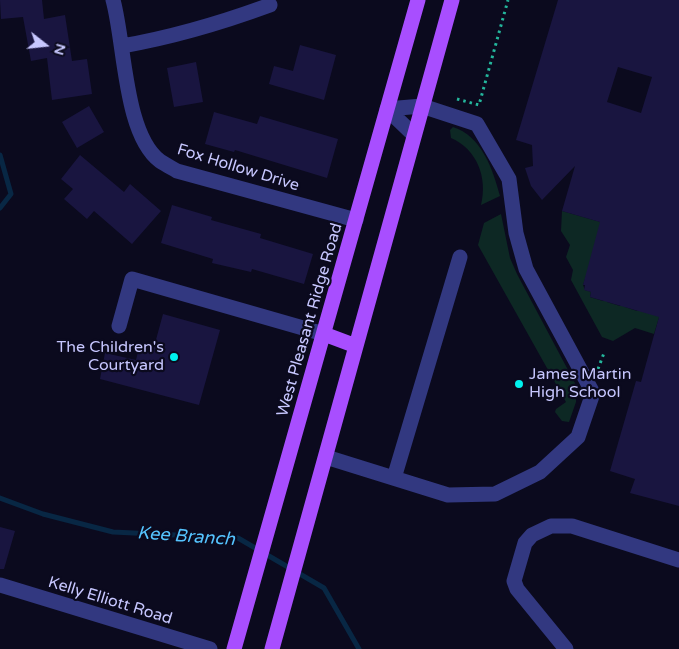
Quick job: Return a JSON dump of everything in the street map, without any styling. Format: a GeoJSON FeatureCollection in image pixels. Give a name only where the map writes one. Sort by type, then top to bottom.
{"type":"FeatureCollection","features":[{"type":"Feature","properties":{"kind":"main road","name":"West Pleasant Ridge Road"},"geometry":{"type":"LineString","coordinates":[[234,649],[418,0]]}},
{"type":"Feature","properties":{"kind":"main road"},"geometry":{"type":"LineString","coordinates":[[272,649],[452,0]]}},
{"type":"Feature","properties":{"kind":"main road"},"geometry":{"type":"LineString","coordinates":[[324,334],[356,346]]}},
{"type":"Feature","properties":{"kind":"street","name":"Fox Hollow Drive"},"geometry":{"type":"LineString","coordinates":[[113,0],[134,120],[147,144],[159,160],[177,171],[356,220]]}},
{"type":"Feature","properties":{"kind":"street"},"geometry":{"type":"LineString","coordinates":[[122,46],[168,38],[270,5]]}},
{"type":"Feature","properties":{"kind":"street"},"geometry":{"type":"LineString","coordinates":[[326,457],[448,495],[495,494],[540,472],[578,437],[594,393],[526,269],[516,233],[509,179],[477,124],[422,106],[387,110]]}},
{"type":"Feature","properties":{"kind":"street"},"geometry":{"type":"LineString","coordinates":[[387,110],[414,135]]}},
{"type":"Feature","properties":{"kind":"street"},"geometry":{"type":"LineString","coordinates":[[394,478],[460,258]]}},
{"type":"Feature","properties":{"kind":"street"},"geometry":{"type":"LineString","coordinates":[[119,326],[132,279],[324,334]]}},
{"type":"Feature","properties":{"kind":"street"},"geometry":{"type":"LineString","coordinates":[[566,649],[517,589],[514,582],[525,543],[532,535],[551,526],[572,526],[679,560]]}},
{"type":"Feature","properties":{"kind":"street","name":"Kelly Elliott Road"},"geometry":{"type":"LineString","coordinates":[[0,585],[210,649]]}},
{"type":"Feature","properties":{"kind":"path"},"geometry":{"type":"LineString","coordinates":[[451,98],[479,105],[508,0]]}},
{"type":"Feature","properties":{"kind":"path"},"geometry":{"type":"LineString","coordinates":[[597,372],[604,353]]}},
{"type":"Feature","properties":{"kind":"green space"},"geometry":{"type":"Polygon","coordinates":[[[453,127],[463,131],[479,146],[490,165],[500,196],[481,205],[483,185],[478,166],[468,149],[451,138],[450,130],[453,127]]]}},
{"type":"Feature","properties":{"kind":"green space"},"geometry":{"type":"Polygon","coordinates":[[[562,211],[604,223],[583,285],[585,290],[591,292],[590,297],[603,301],[608,298],[607,302],[620,306],[626,302],[625,307],[637,311],[673,272],[654,334],[635,328],[613,341],[602,337],[571,280],[573,270],[566,257],[570,245],[561,231],[562,211]]]}},
{"type":"Feature","properties":{"kind":"green space"},"geometry":{"type":"Polygon","coordinates":[[[501,214],[510,258],[517,274],[576,385],[576,402],[569,422],[562,421],[555,412],[556,409],[566,402],[478,245],[484,223],[501,214]]]}},
{"type":"Feature","properties":{"kind":"building"},"geometry":{"type":"Polygon","coordinates":[[[0,0],[42,0],[44,19],[65,15],[72,61],[87,59],[92,94],[52,100],[47,58],[31,61],[23,17],[1,19],[0,0]]]}},
{"type":"Feature","properties":{"kind":"building","name":"James Martin High School"},"geometry":{"type":"Polygon","coordinates":[[[558,0],[679,0],[679,506],[630,493],[635,479],[610,471],[636,381],[641,382],[659,317],[590,297],[591,292],[584,290],[585,285],[583,285],[600,222],[562,211],[575,166],[542,200],[531,186],[525,168],[533,166],[532,145],[516,140],[558,0]],[[618,67],[607,102],[641,113],[652,77],[618,67]]]}},
{"type":"Feature","properties":{"kind":"building"},"geometry":{"type":"Polygon","coordinates":[[[300,45],[336,55],[324,100],[269,84],[274,66],[293,71],[300,45]]]}},
{"type":"Feature","properties":{"kind":"building"},"geometry":{"type":"Polygon","coordinates":[[[196,62],[203,102],[174,107],[167,68],[196,62]]]}},
{"type":"Feature","properties":{"kind":"building"},"geometry":{"type":"Polygon","coordinates":[[[89,106],[104,132],[77,148],[62,122],[89,106]]]}},
{"type":"Feature","properties":{"kind":"building"},"geometry":{"type":"Polygon","coordinates":[[[214,112],[257,124],[260,116],[338,139],[327,178],[235,150],[234,152],[205,144],[214,112]]]}},
{"type":"Feature","properties":{"kind":"building"},"geometry":{"type":"Polygon","coordinates":[[[80,155],[124,192],[130,184],[161,211],[132,244],[94,211],[87,219],[64,199],[73,189],[61,179],[80,155]]]}},
{"type":"Feature","properties":{"kind":"building"},"geometry":{"type":"Polygon","coordinates":[[[172,205],[212,217],[211,220],[261,234],[260,238],[313,254],[304,284],[252,269],[251,272],[212,263],[213,259],[161,243],[172,205]]]}},
{"type":"Feature","properties":{"kind":"building","name":"The Children's Courtyard"},"geometry":{"type":"Polygon","coordinates":[[[163,314],[220,330],[199,405],[100,379],[105,353],[136,360],[140,344],[154,347],[163,314]]]}},
{"type":"Feature","properties":{"kind":"building"},"geometry":{"type":"Polygon","coordinates":[[[0,527],[15,531],[4,569],[0,569],[0,527]]]}},
{"type":"Feature","properties":{"kind":"waterway","name":"Kee Branch"},"geometry":{"type":"LineString","coordinates":[[0,155],[11,194],[0,208]]}},
{"type":"Feature","properties":{"kind":"waterway","name":"Kee Branch"},"geometry":{"type":"LineString","coordinates":[[0,498],[43,514],[113,532],[238,538],[324,588],[359,649]]}},
{"type":"Feature","properties":{"kind":"place","name":"The Children's Courtyard"},"geometry":{"type":"Point","coordinates":[174,357]}},
{"type":"Feature","properties":{"kind":"place","name":"James Martin High School"},"geometry":{"type":"Point","coordinates":[519,384]}}]}
